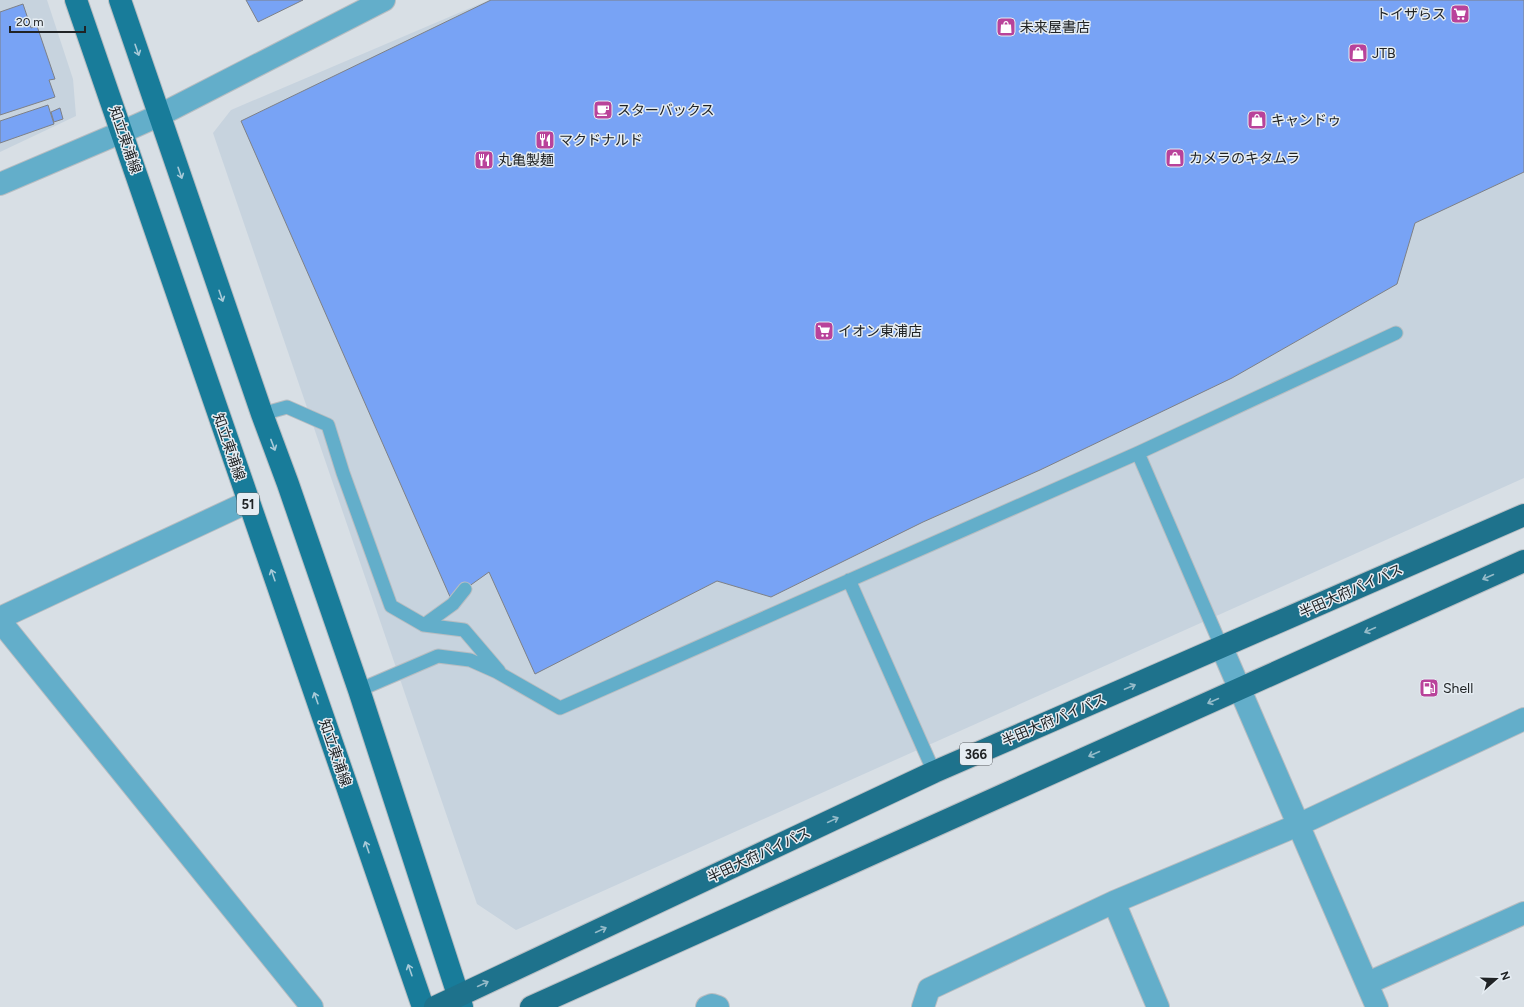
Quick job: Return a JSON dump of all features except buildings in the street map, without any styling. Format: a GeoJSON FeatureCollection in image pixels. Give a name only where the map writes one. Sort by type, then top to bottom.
{"type":"FeatureCollection","features":[{"type":"Feature","properties":{"kind":"highway","name":"半田大府パイパス"},"geometry":{"type":"LineString","coordinates":[[435,1007],[460,1002],[934,772],[1222,648],[1524,515]]}},
{"type":"Feature","properties":{"kind":"highway"},"geometry":{"type":"LineString","coordinates":[[531,1007],[1524,561]]}},
{"type":"Feature","properties":{"kind":"main road","name":"知立東浦線"},"geometry":{"type":"LineString","coordinates":[[76,0],[423,1007]]}},
{"type":"Feature","properties":{"kind":"main road"},"geometry":{"type":"LineString","coordinates":[[120,0],[262,414],[288,484],[359,690],[460,1002]]}},
{"type":"Feature","properties":{"kind":"street"},"geometry":{"type":"LineString","coordinates":[[0,184],[122,132],[160,114],[384,0]]}},
{"type":"Feature","properties":{"kind":"street"},"geometry":{"type":"LineString","coordinates":[[0,618],[248,502]]}},
{"type":"Feature","properties":{"kind":"street"},"geometry":{"type":"LineString","coordinates":[[0,621],[312,1007]]}},
{"type":"Feature","properties":{"kind":"street"},"geometry":{"type":"LineString","coordinates":[[1222,648],[1298,826],[1368,983],[1376,1007]]}},
{"type":"Feature","properties":{"kind":"street"},"geometry":{"type":"LineString","coordinates":[[923,1007],[929,989],[1114,902],[1298,826],[1524,719]]}},
{"type":"Feature","properties":{"kind":"street"},"geometry":{"type":"LineString","coordinates":[[1114,902],[1158,1007]]}},
{"type":"Feature","properties":{"kind":"street"},"geometry":{"type":"LineString","coordinates":[[1368,983],[1524,913]]}},
{"type":"Feature","properties":{"kind":"street"},"geometry":{"type":"LineString","coordinates":[[708,1007],[712,1005],[718,1007]]}},
{"type":"Feature","properties":{"kind":"lane"},"geometry":{"type":"LineString","coordinates":[[359,690],[438,656],[470,660],[502,674],[560,708],[1138,453],[1396,333]]}},
{"type":"Feature","properties":{"kind":"lane"},"geometry":{"type":"LineString","coordinates":[[262,414],[287,406],[328,425],[343,473],[391,606],[424,625],[464,630],[502,674]]}},
{"type":"Feature","properties":{"kind":"lane"},"geometry":{"type":"LineString","coordinates":[[1138,453],[1222,648]]}},
{"type":"Feature","properties":{"kind":"lane"},"geometry":{"type":"LineString","coordinates":[[849,580],[934,772]]}},
{"type":"Feature","properties":{"kind":"lane"},"geometry":{"type":"LineString","coordinates":[[424,625],[453,604],[465,589]]}},
{"type":"Feature","properties":{"kind":"shaded area"},"geometry":{"type":"Polygon","coordinates":[[[0,0],[47,0],[73,79],[76,116],[0,152],[0,0]]]}},
{"type":"Feature","properties":{"kind":"shaded area","name":"イオン東浦店"},"geometry":{"type":"Polygon","coordinates":[[[489,0],[1524,0],[1524,478],[516,930],[477,904],[213,133],[231,110],[489,0]]]}},
{"type":"Feature","properties":{"kind":"place","name":"トイザらス"},"geometry":{"type":"Point","coordinates":[1460,14]}},
{"type":"Feature","properties":{"kind":"place","name":"未来屋書店"},"geometry":{"type":"Point","coordinates":[1006,27]}},
{"type":"Feature","properties":{"kind":"place","name":"JTB"},"geometry":{"type":"Point","coordinates":[1358,53]}},
{"type":"Feature","properties":{"kind":"place","name":"スターバックス"},"geometry":{"type":"Point","coordinates":[603,110]}},
{"type":"Feature","properties":{"kind":"place","name":"キャンドゥ"},"geometry":{"type":"Point","coordinates":[1257,120]}},
{"type":"Feature","properties":{"kind":"place","name":"マクドナルド"},"geometry":{"type":"Point","coordinates":[545,140]}},
{"type":"Feature","properties":{"kind":"place","name":"カメラのキタムラ"},"geometry":{"type":"Point","coordinates":[1175,158]}},
{"type":"Feature","properties":{"kind":"place","name":"丸亀製麺"},"geometry":{"type":"Point","coordinates":[484,160]}},
{"type":"Feature","properties":{"kind":"place","name":"イオン東浦店"},"geometry":{"type":"Point","coordinates":[824,331]}},
{"type":"Feature","properties":{"kind":"place","name":"Shell"},"geometry":{"type":"Point","coordinates":[1429,688]}}]}
